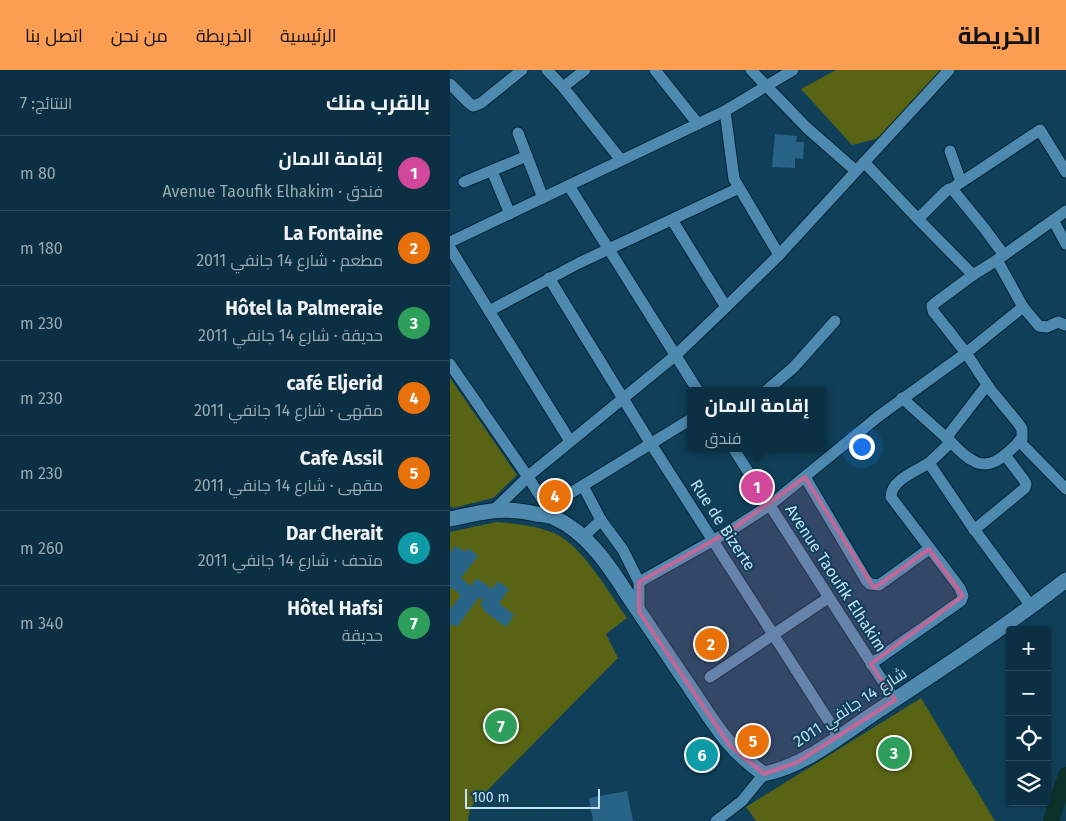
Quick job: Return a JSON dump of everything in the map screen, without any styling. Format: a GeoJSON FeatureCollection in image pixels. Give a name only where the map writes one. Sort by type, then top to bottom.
{"type":"FeatureCollection","features":[{"type":"Feature","properties":{"kind":"main road"},"geometry":{"type":"LineString","coordinates":[[450,519],[495,510],[551,512],[583,537],[615,575],[726,740],[748,764],[764,774]]}},
{"type":"Feature","properties":{"kind":"main road","name":"شارع 14 جانفي 2011"},"geometry":{"type":"LineString","coordinates":[[764,774],[786,768],[839,737],[1066,580]]}},
{"type":"Feature","properties":{"kind":"street"},"geometry":{"type":"LineString","coordinates":[[450,84],[473,106],[481,103],[522,70]]}},
{"type":"Feature","properties":{"kind":"street"},"geometry":{"type":"LineString","coordinates":[[546,70],[563,88],[621,160]]}},
{"type":"Feature","properties":{"kind":"street"},"geometry":{"type":"LineString","coordinates":[[563,88],[584,70]]}},
{"type":"Feature","properties":{"kind":"street"},"geometry":{"type":"LineString","coordinates":[[655,70],[698,124]]}},
{"type":"Feature","properties":{"kind":"street"},"geometry":{"type":"LineString","coordinates":[[751,70],[807,128],[856,171]]}},
{"type":"Feature","properties":{"kind":"street"},"geometry":{"type":"LineString","coordinates":[[450,242],[725,111],[793,70]]}},
{"type":"Feature","properties":{"kind":"street"},"geometry":{"type":"LineString","coordinates":[[495,510],[528,477],[570,441],[676,355],[726,307],[779,255],[949,70]]}},
{"type":"Feature","properties":{"kind":"street"},"geometry":{"type":"LineString","coordinates":[[725,111],[734,179],[779,255]]}},
{"type":"Feature","properties":{"kind":"street"},"geometry":{"type":"LineString","coordinates":[[918,219],[946,192],[1040,130],[1066,172]]}},
{"type":"Feature","properties":{"kind":"street"},"geometry":{"type":"LineString","coordinates":[[518,133],[543,198]]}},
{"type":"Feature","properties":{"kind":"street"},"geometry":{"type":"LineString","coordinates":[[950,151],[961,182]]}},
{"type":"Feature","properties":{"kind":"street"},"geometry":{"type":"LineString","coordinates":[[464,182],[527,156]]}},
{"type":"Feature","properties":{"kind":"street"},"geometry":{"type":"LineString","coordinates":[[864,162],[973,275]]}},
{"type":"Feature","properties":{"kind":"street"},"geometry":{"type":"LineString","coordinates":[[492,171],[510,214]]}},
{"type":"Feature","properties":{"kind":"street"},"geometry":{"type":"LineString","coordinates":[[569,186],[610,248],[696,387]]}},
{"type":"Feature","properties":{"kind":"street"},"geometry":{"type":"LineString","coordinates":[[488,311],[610,248],[739,188]]}},
{"type":"Feature","properties":{"kind":"street"},"geometry":{"type":"LineString","coordinates":[[951,189],[984,228],[1023,307],[1039,326],[1048,326],[1058,322],[1066,325]]}},
{"type":"Feature","properties":{"kind":"street"},"geometry":{"type":"LineString","coordinates":[[902,398],[948,440],[976,462],[992,463],[999,460],[1022,439],[1022,429],[987,385],[966,353],[936,315],[932,306],[973,275],[1066,211]]}},
{"type":"Feature","properties":{"kind":"street"},"geometry":{"type":"LineString","coordinates":[[672,220],[726,307]]}},
{"type":"Feature","properties":{"kind":"street"},"geometry":{"type":"LineString","coordinates":[[1052,220],[1066,244]]}},
{"type":"Feature","properties":{"kind":"street"},"geometry":{"type":"LineString","coordinates":[[450,248],[570,441]]}},
{"type":"Feature","properties":{"kind":"street","name":"Rue de Bizerte"},"geometry":{"type":"LineString","coordinates":[[549,278],[651,444],[839,737]]}},
{"type":"Feature","properties":{"kind":"street"},"geometry":{"type":"LineString","coordinates":[[640,582],[714,540],[770,505],[902,398],[966,353],[1023,307]]}},
{"type":"Feature","properties":{"kind":"street"},"geometry":{"type":"LineString","coordinates":[[771,387],[794,367],[835,321]]}},
{"type":"Feature","properties":{"kind":"street"},"geometry":{"type":"LineString","coordinates":[[450,364],[551,512],[583,486],[687,422]]}},
{"type":"Feature","properties":{"kind":"street"},"geometry":{"type":"LineString","coordinates":[[871,664],[961,600],[963,596],[960,588],[895,504],[891,493],[897,483],[929,463],[948,440],[987,385]]}},
{"type":"Feature","properties":{"kind":"street"},"geometry":{"type":"LineString","coordinates":[[1019,441],[1066,489]]}},
{"type":"Feature","properties":{"kind":"street","name":"Avenue Taoufik Elhakim"},"geometry":{"type":"LineString","coordinates":[[736,452],[895,700]]}},
{"type":"Feature","properties":{"kind":"street"},"geometry":{"type":"LineString","coordinates":[[974,530],[1025,488],[1024,480],[1005,455]]}},
{"type":"Feature","properties":{"kind":"street"},"geometry":{"type":"LineString","coordinates":[[929,463],[974,530],[1031,606]]}},
{"type":"Feature","properties":{"kind":"street"},"geometry":{"type":"LineString","coordinates":[[805,477],[870,584],[878,584],[929,549]]}},
{"type":"Feature","properties":{"kind":"street"},"geometry":{"type":"LineString","coordinates":[[583,486],[601,520],[623,550],[640,582],[639,612]]}},
{"type":"Feature","properties":{"kind":"street"},"geometry":{"type":"LineString","coordinates":[[583,537],[601,520]]}},
{"type":"Feature","properties":{"kind":"street"},"geometry":{"type":"LineString","coordinates":[[710,677],[828,598]]}},
{"type":"Feature","properties":{"kind":"street"},"geometry":{"type":"LineString","coordinates":[[716,821],[742,801],[764,774]]}},
{"type":"Feature","properties":{"kind":"highlighted area"},"geometry":{"type":"Polygon","coordinates":[[[805,477],[874,588],[929,549],[963,596],[871,664],[895,700],[796,763],[764,774],[730,746],[639,612],[639,582],[728,532],[805,477]]]}},
{"type":"Feature","properties":{"kind":"green space"},"geometry":{"type":"Polygon","coordinates":[[[836,70],[941,70],[879,138],[852,145],[801,89],[836,70]]]}},
{"type":"Feature","properties":{"kind":"green space"},"geometry":{"type":"Polygon","coordinates":[[[450,378],[517,475],[493,498],[453,508],[450,506],[450,378]]]}},
{"type":"Feature","properties":{"kind":"green space"},"geometry":{"type":"Polygon","coordinates":[[[496,522],[541,528],[565,539],[585,559],[627,618],[606,634],[618,658],[470,808],[468,821],[450,821],[450,532],[496,522]]]}},
{"type":"Feature","properties":{"kind":"green space"},"geometry":{"type":"Polygon","coordinates":[[[921,698],[995,821],[756,821],[746,807],[921,698]]]}},
{"type":"Feature","properties":{"kind":"building"},"geometry":{"type":"Polygon","coordinates":[[[775,134],[797,136],[796,142],[804,142],[803,159],[795,158],[795,168],[772,167],[775,134]]]}},
{"type":"Feature","properties":{"kind":"building"},"geometry":{"type":"Polygon","coordinates":[[[456,546],[465,552],[468,548],[478,556],[461,578],[471,586],[477,578],[492,589],[498,581],[509,589],[499,603],[514,615],[506,627],[483,610],[484,608],[480,605],[483,600],[479,597],[457,627],[452,624],[450,626],[450,610],[461,595],[450,587],[450,553],[456,546]]]}},
{"type":"Feature","properties":{"kind":"building"},"geometry":{"type":"Polygon","coordinates":[[[756,731],[764,742],[751,751],[742,740],[756,731]]]}},
{"type":"Feature","properties":{"kind":"building"},"geometry":{"type":"Polygon","coordinates":[[[627,791],[633,821],[593,821],[589,798],[627,791]]]}},
{"type":"Feature","properties":{"kind":"waterway"},"geometry":{"type":"LineString","coordinates":[[1051,821],[1066,775]]}},
{"type":"Feature","properties":{"kind":"place","name":"إقامة الامان"},"geometry":{"type":"Point","coordinates":[757,487]}},
{"type":"Feature","properties":{"kind":"place","name":"café Eljerid"},"geometry":{"type":"Point","coordinates":[555,496]}},
{"type":"Feature","properties":{"kind":"place","name":"La Fontaine"},"geometry":{"type":"Point","coordinates":[711,644]}},
{"type":"Feature","properties":{"kind":"place","name":"Hôtel Hafsi"},"geometry":{"type":"Point","coordinates":[501,726]}},
{"type":"Feature","properties":{"kind":"place","name":"Cafe Assil"},"geometry":{"type":"Point","coordinates":[753,741]}},
{"type":"Feature","properties":{"kind":"place","name":"Hôtel la Palmeraie"},"geometry":{"type":"Point","coordinates":[894,753]}},
{"type":"Feature","properties":{"kind":"place","name":"Dar Cherait"},"geometry":{"type":"Point","coordinates":[702,755]}}]}
